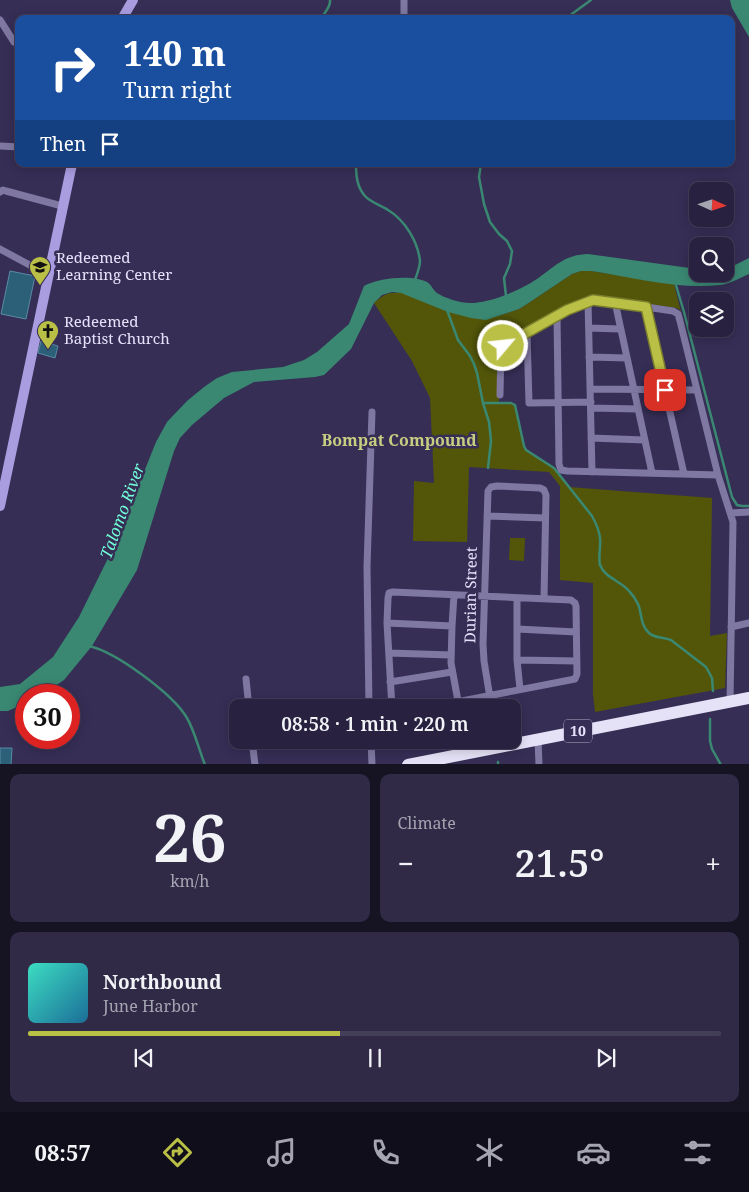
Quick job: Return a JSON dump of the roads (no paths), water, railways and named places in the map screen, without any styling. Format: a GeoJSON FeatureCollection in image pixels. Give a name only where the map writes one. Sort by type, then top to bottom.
{"type":"FeatureCollection","features":[{"type":"Feature","properties":{"kind":"highway","name":"10"},"geometry":{"type":"LineString","coordinates":[[521,741],[749,698]]}},
{"type":"Feature","properties":{"kind":"highway","name":"10"},"geometry":{"type":"LineString","coordinates":[[408,764],[473,749]]}},
{"type":"Feature","properties":{"kind":"street"},"geometry":{"type":"LineString","coordinates":[[124,15],[133,0]]}},
{"type":"Feature","properties":{"kind":"street"},"geometry":{"type":"LineString","coordinates":[[404,0],[404,15]]}},
{"type":"Feature","properties":{"kind":"street"},"geometry":{"type":"LineString","coordinates":[[0,20],[15,43]]}},
{"type":"Feature","properties":{"kind":"street"},"geometry":{"type":"LineString","coordinates":[[0,146],[15,148]]}},
{"type":"Feature","properties":{"kind":"street"},"geometry":{"type":"LineString","coordinates":[[0,506],[71,167]]}},
{"type":"Feature","properties":{"kind":"street"},"geometry":{"type":"LineString","coordinates":[[0,192],[3,190],[62,206]]}},
{"type":"Feature","properties":{"kind":"street"},"geometry":{"type":"LineString","coordinates":[[0,249],[48,275]]}},
{"type":"Feature","properties":{"kind":"street"},"geometry":{"type":"LineString","coordinates":[[588,301],[592,472]]}},
{"type":"Feature","properties":{"kind":"street"},"geometry":{"type":"LineString","coordinates":[[500,395],[500,348],[588,301],[615,302],[673,311],[678,314],[718,475],[731,513],[734,529],[730,702]]}},
{"type":"Feature","properties":{"kind":"street"},"geometry":{"type":"LineString","coordinates":[[615,302],[652,473]]}},
{"type":"Feature","properties":{"kind":"street"},"geometry":{"type":"LineString","coordinates":[[646,307],[684,474]]}},
{"type":"Feature","properties":{"kind":"street"},"geometry":{"type":"LineString","coordinates":[[558,316],[558,403],[561,470],[718,475]]}},
{"type":"Feature","properties":{"kind":"street"},"geometry":{"type":"LineString","coordinates":[[589,328],[620,330]]}},
{"type":"Feature","properties":{"kind":"street"},"geometry":{"type":"LineString","coordinates":[[527,333],[529,403],[558,403],[638,409]]}},
{"type":"Feature","properties":{"kind":"street"},"geometry":{"type":"LineString","coordinates":[[590,357],[627,358]]}},
{"type":"Feature","properties":{"kind":"street"},"geometry":{"type":"LineString","coordinates":[[590,389],[698,390]]}},
{"type":"Feature","properties":{"kind":"street"},"geometry":{"type":"LineString","coordinates":[[369,699],[367,567],[372,412]]}},
{"type":"Feature","properties":{"kind":"street"},"geometry":{"type":"LineString","coordinates":[[592,438],[644,440]]}},
{"type":"Feature","properties":{"kind":"street","name":"Durian Street"},"geometry":{"type":"LineString","coordinates":[[490,699],[484,660],[484,596],[488,492],[491,487],[497,486],[540,488],[544,490],[546,495],[545,518]]}},
{"type":"Feature","properties":{"kind":"street"},"geometry":{"type":"LineString","coordinates":[[731,513],[749,512]]}},
{"type":"Feature","properties":{"kind":"street"},"geometry":{"type":"LineString","coordinates":[[487,516],[545,518],[544,599]]}},
{"type":"Feature","properties":{"kind":"street"},"geometry":{"type":"LineString","coordinates":[[391,699],[387,623],[389,593],[571,600],[575,603],[578,674],[574,680],[468,699]]}},
{"type":"Feature","properties":{"kind":"street"},"geometry":{"type":"LineString","coordinates":[[454,595],[451,655],[452,672],[458,699]]}},
{"type":"Feature","properties":{"kind":"street"},"geometry":{"type":"LineString","coordinates":[[517,598],[517,660],[520,689]]}},
{"type":"Feature","properties":{"kind":"street"},"geometry":{"type":"LineString","coordinates":[[387,623],[452,626]]}},
{"type":"Feature","properties":{"kind":"street"},"geometry":{"type":"LineString","coordinates":[[731,626],[749,623]]}},
{"type":"Feature","properties":{"kind":"street"},"geometry":{"type":"LineString","coordinates":[[516,629],[576,632]]}},
{"type":"Feature","properties":{"kind":"street"},"geometry":{"type":"LineString","coordinates":[[389,653],[451,655]]}},
{"type":"Feature","properties":{"kind":"street"},"geometry":{"type":"LineString","coordinates":[[517,660],[577,661]]}},
{"type":"Feature","properties":{"kind":"street"},"geometry":{"type":"LineString","coordinates":[[390,682],[452,672]]}},
{"type":"Feature","properties":{"kind":"street"},"geometry":{"type":"LineString","coordinates":[[246,679],[248,699]]}},
{"type":"Feature","properties":{"kind":"street"},"geometry":{"type":"LineString","coordinates":[[538,739],[539,764]]}},
{"type":"Feature","properties":{"kind":"street"},"geometry":{"type":"LineString","coordinates":[[253,749],[255,764]]}},
{"type":"Feature","properties":{"kind":"street"},"geometry":{"type":"LineString","coordinates":[[371,749],[372,764]]}},
{"type":"Feature","properties":{"kind":"waterway"},"geometry":{"type":"LineString","coordinates":[[324,15],[330,0]]}},
{"type":"Feature","properties":{"kind":"waterway"},"geometry":{"type":"LineString","coordinates":[[570,15],[591,0]]}},
{"type":"Feature","properties":{"kind":"waterway"},"geometry":{"type":"LineString","coordinates":[[356,167],[362,193],[394,214],[410,232],[417,246],[420,261],[415,280]]}},
{"type":"Feature","properties":{"kind":"waterway"},"geometry":{"type":"LineString","coordinates":[[481,167],[479,177],[484,204],[490,222],[507,241],[512,251],[510,264],[504,278],[506,296]]}},
{"type":"Feature","properties":{"kind":"waterway"},"geometry":{"type":"LineString","coordinates":[[675,282],[732,497],[737,505],[749,506]]}},
{"type":"Feature","properties":{"kind":"waterway"},"geometry":{"type":"LineString","coordinates":[[447,310],[458,340],[470,356],[477,373],[489,422],[491,441],[488,468]]}},
{"type":"Feature","properties":{"kind":"waterway"},"geometry":{"type":"LineString","coordinates":[[483,403],[511,403],[515,405],[526,450],[554,468],[592,516],[600,535],[599,562],[602,569],[633,595],[638,604],[644,626],[651,635],[671,640],[706,667],[712,678],[713,691]]}},
{"type":"Feature","properties":{"kind":"waterway"},"geometry":{"type":"LineString","coordinates":[[89,646],[114,656],[143,675],[170,697],[187,718],[205,764]]}},
{"type":"Feature","properties":{"kind":"waterway"},"geometry":{"type":"LineString","coordinates":[[710,719],[710,741],[720,764]]}},
{"type":"Feature","properties":{"kind":"place","name":"Redeemed Learning Center"},"geometry":{"type":"Point","coordinates":[40,286]}},
{"type":"Feature","properties":{"kind":"place","name":"Redeemed Baptist Church"},"geometry":{"type":"Point","coordinates":[48,350]}},
{"type":"Feature","properties":{"kind":"district","name":"Bompat Compound"},"geometry":{"type":"Point","coordinates":[399,440]}},
{"type":"Feature","properties":{"kind":"water label","name":"Talomo River"},"geometry":{"type":"Point","coordinates":[122,511]}}]}
